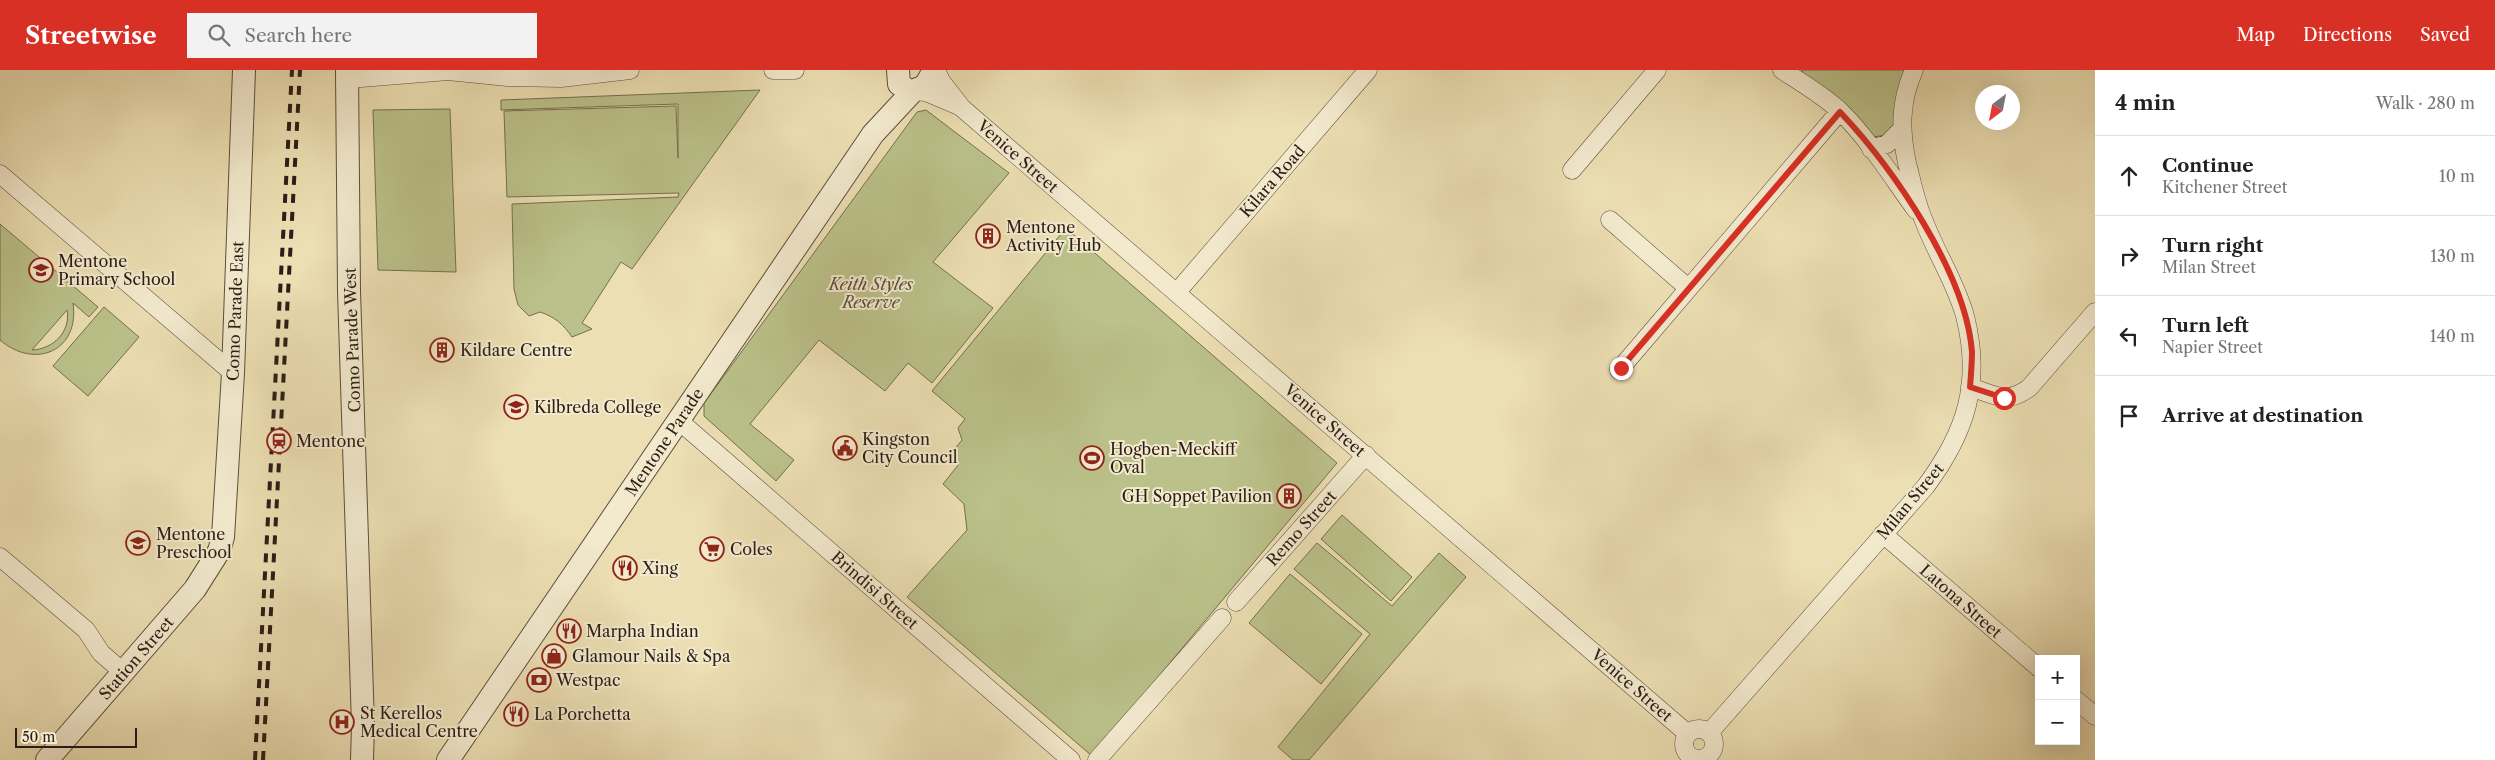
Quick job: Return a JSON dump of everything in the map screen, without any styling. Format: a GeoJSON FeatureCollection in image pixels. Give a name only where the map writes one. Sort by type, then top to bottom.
{"type":"FeatureCollection","features":[{"type":"Feature","properties":{"kind":"street","name":"Como Parade East"},"geometry":{"type":"LineString","coordinates":[[218,551],[223,537],[233,373],[244,70]]}},
{"type":"Feature","properties":{"kind":"street"},"geometry":{"type":"LineString","coordinates":[[347,74],[448,71],[508,77],[561,78],[630,70]]}},
{"type":"Feature","properties":{"kind":"street"},"geometry":{"type":"LineString","coordinates":[[773,70],[795,70]]}},
{"type":"Feature","properties":{"kind":"street","name":"Mentone Parade"},"geometry":{"type":"LineString","coordinates":[[448,760],[880,125],[902,80],[928,82],[935,70]]}},
{"type":"Feature","properties":{"kind":"street","name":"Venice Street"},"geometry":{"type":"LineString","coordinates":[[935,70],[962,108],[1688,734]]}},
{"type":"Feature","properties":{"kind":"street","name":"Kilara Road"},"geometry":{"type":"LineString","coordinates":[[1177,292],[1368,70]]}},
{"type":"Feature","properties":{"kind":"street"},"geometry":{"type":"LineString","coordinates":[[1572,170],[1658,70]]}},
{"type":"Feature","properties":{"kind":"street","name":"Milan Street"},"geometry":{"type":"LineString","coordinates":[[1709,733],[1926,486],[1948,455],[1964,419],[1970,387],[1972,352],[1964,314],[1923,220],[1912,181],[1902,129],[1902,106],[1914,70]]}},
{"type":"Feature","properties":{"kind":"street","name":"Milan Street"},"geometry":{"type":"LineString","coordinates":[[1790,73],[1840,112],[1871,149],[1923,220]]}},
{"type":"Feature","properties":{"kind":"street","name":"Como Parade West"},"geometry":{"type":"LineString","coordinates":[[347,74],[350,291],[362,700],[362,760]]}},
{"type":"Feature","properties":{"kind":"street","name":"Venice Street"},"geometry":{"type":"LineString","coordinates":[[902,80],[962,108]]}},
{"type":"Feature","properties":{"kind":"street"},"geometry":{"type":"LineString","coordinates":[[1619,370],[1840,112]]}},
{"type":"Feature","properties":{"kind":"street"},"geometry":{"type":"LineString","coordinates":[[1871,149],[1887,144],[1902,129]]}},
{"type":"Feature","properties":{"kind":"street"},"geometry":{"type":"LineString","coordinates":[[0,174],[233,373]]}},
{"type":"Feature","properties":{"kind":"street"},"geometry":{"type":"LineString","coordinates":[[1610,220],[1688,288]]}},
{"type":"Feature","properties":{"kind":"street"},"geometry":{"type":"LineString","coordinates":[[1970,387],[2004,398],[2016,397],[2029,388],[2095,312]]}},
{"type":"Feature","properties":{"kind":"street","name":"Brindisi Street"},"geometry":{"type":"LineString","coordinates":[[678,420],[1072,760]]}},
{"type":"Feature","properties":{"kind":"street","name":"Remo Street"},"geometry":{"type":"LineString","coordinates":[[1236,602],[1366,455]]}},
{"type":"Feature","properties":{"kind":"street","name":"Latona Street"},"geometry":{"type":"LineString","coordinates":[[1883,534],[2035,665]]}},
{"type":"Feature","properties":{"kind":"street","name":"Station Street"},"geometry":{"type":"LineString","coordinates":[[47,760],[196,589],[218,551]]}},
{"type":"Feature","properties":{"kind":"street"},"geometry":{"type":"LineString","coordinates":[[0,557],[86,630],[101,653],[123,672]]}},
{"type":"Feature","properties":{"kind":"street"},"geometry":{"type":"LineString","coordinates":[[1097,760],[1222,618]]}},
{"type":"Feature","properties":{"kind":"street"},"geometry":{"type":"LineString","coordinates":[[2080,703],[2095,716]]}},
{"type":"Feature","properties":{"kind":"street"},"geometry":{"type":"LineString","coordinates":[[1701,729],[1709,733],[1714,741],[1711,753],[1704,758],[1690,758],[1684,746],[1688,734],[1701,729]]}},
{"type":"Feature","properties":{"kind":"green space"},"geometry":{"type":"Polygon","coordinates":[[[1802,70],[1906,70],[1892,130],[1888,135],[1872,137],[1803,74],[1802,70]]]}},
{"type":"Feature","properties":{"kind":"green space"},"geometry":{"type":"Polygon","coordinates":[[[760,90],[632,269],[621,262],[582,323],[592,329],[572,337],[562,325],[550,316],[540,312],[529,316],[518,305],[514,289],[512,204],[678,197],[679,193],[507,197],[504,111],[676,106],[678,158],[678,104],[501,110],[501,100],[760,90]]]}},
{"type":"Feature","properties":{"kind":"green space"},"geometry":{"type":"Polygon","coordinates":[[[450,109],[456,272],[378,270],[373,110],[450,109]]]}},
{"type":"Feature","properties":{"kind":"green space","name":"Keith Styles Reserve"},"geometry":{"type":"Polygon","coordinates":[[[926,110],[1009,173],[933,262],[993,308],[932,383],[908,363],[885,391],[819,340],[750,424],[794,460],[776,481],[704,416],[704,403],[917,112],[926,110]]]}},
{"type":"Feature","properties":{"kind":"green space"},"geometry":{"type":"Polygon","coordinates":[[[0,224],[98,307],[89,317],[73,303],[73,320],[69,333],[62,344],[52,351],[40,354],[27,354],[13,349],[0,340],[0,224]],[[67,310],[32,350],[47,346],[59,338],[68,318],[67,310]]]}},
{"type":"Feature","properties":{"kind":"green space","name":"Hogben-Meckiff Oval"},"geometry":{"type":"Polygon","coordinates":[[[1066,228],[1337,463],[1092,756],[907,597],[967,530],[964,504],[943,484],[959,464],[949,456],[962,440],[958,428],[965,419],[932,391],[1066,228]]]}},
{"type":"Feature","properties":{"kind":"green space"},"geometry":{"type":"Polygon","coordinates":[[[104,307],[139,337],[88,396],[53,366],[104,307]]]}},
{"type":"Feature","properties":{"kind":"green space"},"geometry":{"type":"Polygon","coordinates":[[[1342,515],[1412,577],[1391,601],[1321,539],[1342,515]]]}},
{"type":"Feature","properties":{"kind":"green space"},"geometry":{"type":"Polygon","coordinates":[[[1317,543],[1392,606],[1439,553],[1466,577],[1309,760],[1293,760],[1278,747],[1370,634],[1294,569],[1317,543]]]}},
{"type":"Feature","properties":{"kind":"green space"},"geometry":{"type":"Polygon","coordinates":[[[1290,574],[1362,634],[1321,684],[1249,623],[1290,574]]]}},
{"type":"Feature","properties":{"kind":"railway"},"geometry":{"type":"LineString","coordinates":[[255,760],[292,70]]}},
{"type":"Feature","properties":{"kind":"railway"},"geometry":{"type":"LineString","coordinates":[[263,760],[300,70]]}},
{"type":"Feature","properties":{"kind":"place","name":"Mentone Activity Hub"},"geometry":{"type":"Point","coordinates":[988,236]}},
{"type":"Feature","properties":{"kind":"place","name":"Mentone Primary School"},"geometry":{"type":"Point","coordinates":[41,270]}},
{"type":"Feature","properties":{"kind":"place","name":"Kildare Centre"},"geometry":{"type":"Point","coordinates":[442,350]}},
{"type":"Feature","properties":{"kind":"place","name":"Kilbreda College"},"geometry":{"type":"Point","coordinates":[516,407]}},
{"type":"Feature","properties":{"kind":"place","name":"Mentone"},"geometry":{"type":"Point","coordinates":[279,441]}},
{"type":"Feature","properties":{"kind":"place","name":"Kingston City Council"},"geometry":{"type":"Point","coordinates":[845,448]}},
{"type":"Feature","properties":{"kind":"place","name":"Hogben-Meckiff Oval"},"geometry":{"type":"Point","coordinates":[1092,458]}},
{"type":"Feature","properties":{"kind":"place","name":"GH Soppet Pavilion"},"geometry":{"type":"Point","coordinates":[1289,496]}},
{"type":"Feature","properties":{"kind":"place","name":"Mentone Preschool"},"geometry":{"type":"Point","coordinates":[138,543]}},
{"type":"Feature","properties":{"kind":"place","name":"Coles"},"geometry":{"type":"Point","coordinates":[712,549]}},
{"type":"Feature","properties":{"kind":"place","name":"Xing"},"geometry":{"type":"Point","coordinates":[625,568]}},
{"type":"Feature","properties":{"kind":"place","name":"Marpha Indian"},"geometry":{"type":"Point","coordinates":[569,631]}},
{"type":"Feature","properties":{"kind":"place","name":"Glamour Nails & Spa"},"geometry":{"type":"Point","coordinates":[554,656]}},
{"type":"Feature","properties":{"kind":"place","name":"Westpac"},"geometry":{"type":"Point","coordinates":[539,680]}},
{"type":"Feature","properties":{"kind":"place","name":"La Porchetta"},"geometry":{"type":"Point","coordinates":[516,714]}},
{"type":"Feature","properties":{"kind":"place","name":"St Kerellos Medical Centre"},"geometry":{"type":"Point","coordinates":[342,722]}},
{"type":"Feature","properties":{"kind":"route"},"geometry":{"type":"LineString","coordinates":[[1621,368],[1840,112],[1871,149],[1923,220],[1946,268],[1964,314],[1972,352],[1970,387],[2004,398]]}}]}
